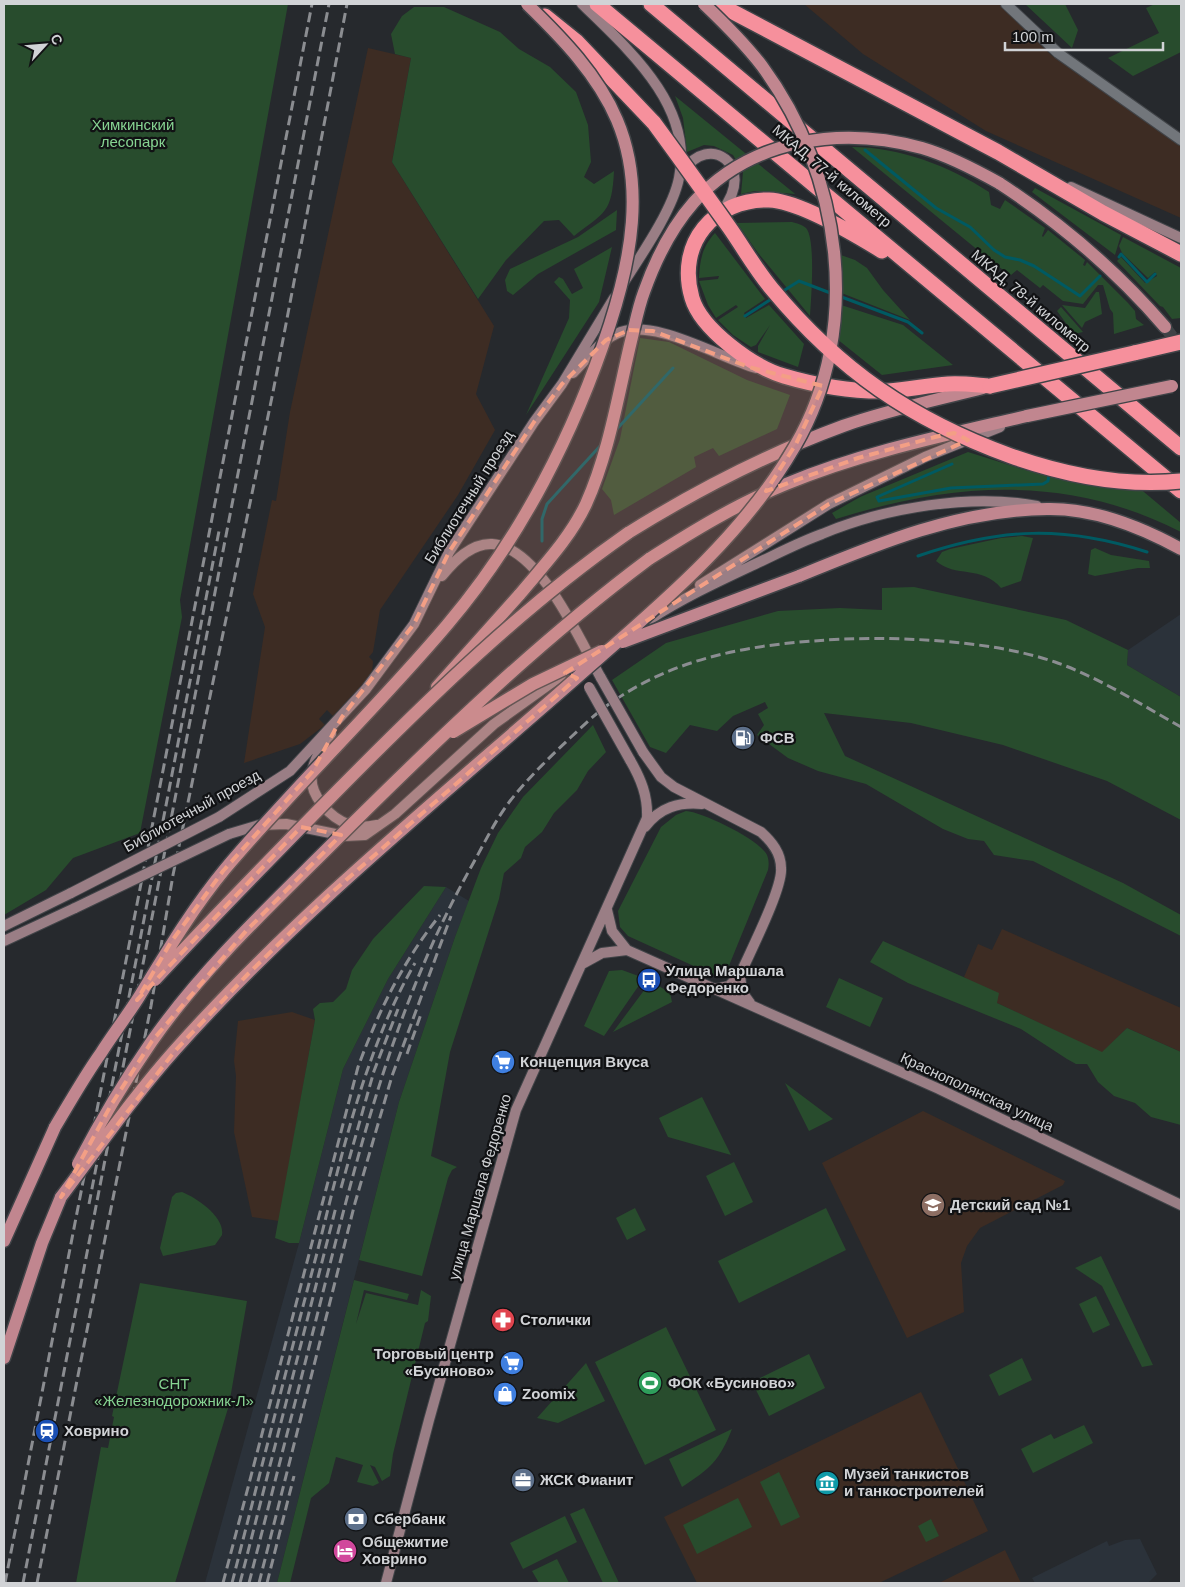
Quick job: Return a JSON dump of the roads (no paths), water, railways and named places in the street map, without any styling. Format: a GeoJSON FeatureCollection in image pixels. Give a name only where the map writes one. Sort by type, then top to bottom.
{"type":"FeatureCollection","features":[{"type":"Feature","properties":{"kind":"highway"},"geometry":{"type":"LineString","coordinates":[[528,4],[576,41],[654,123],[777,295],[812,333],[853,370],[889,398],[932,423],[973,442],[1032,463],[1081,476],[1121,482],[1181,481]]}},
{"type":"Feature","properties":{"kind":"highway","name":"МКАД, 77-й километр"},"geometry":{"type":"LineString","coordinates":[[597,4],[1181,491]]}},
{"type":"Feature","properties":{"kind":"highway","name":"МКАД, 77-й километр"},"geometry":{"type":"LineString","coordinates":[[651,4],[860,180]]}},
{"type":"Feature","properties":{"kind":"highway"},"geometry":{"type":"LineString","coordinates":[[718,4],[998,152],[1103,213],[1181,254]]}},
{"type":"Feature","properties":{"kind":"highway","name":"МКАД, 78-й километр"},"geometry":{"type":"LineString","coordinates":[[860,180],[1181,448]]}},
{"type":"Feature","properties":{"kind":"highway"},"geometry":{"type":"LineString","coordinates":[[934,284],[856,235],[798,208],[770,200],[741,203],[721,212],[704,226],[694,242],[688,263],[692,299],[704,320],[720,338],[747,357],[782,376],[852,390],[889,391],[949,384],[990,386],[1181,342]]}},
{"type":"Feature","properties":{"kind":"main road"},"geometry":{"type":"LineString","coordinates":[[6,1235],[55,1127],[172,942],[223,872],[296,788],[381,701],[450,622],[482,578],[552,468],[592,376],[627,266],[632,229],[633,190],[627,151],[617,120],[598,85],[564,40],[528,4]]}},
{"type":"Feature","properties":{"kind":"main road"},"geometry":{"type":"LineString","coordinates":[[582,4],[618,39],[655,84],[667,102],[675,119],[680,140],[682,159],[679,178]]}},
{"type":"Feature","properties":{"kind":"main road"},"geometry":{"type":"LineString","coordinates":[[61,1197],[174,1050],[241,981],[330,895],[658,606],[759,502],[796,444],[822,391],[834,324],[836,272],[830,216],[815,162],[787,105],[761,64],[704,4]]}},
{"type":"Feature","properties":{"kind":"main road"},"geometry":{"type":"LineString","coordinates":[[417,710],[520,594],[572,530],[586,503],[605,449],[643,294],[663,249],[694,202],[716,181],[742,163],[801,141],[831,137],[865,138],[923,148],[964,164],[999,183],[1038,208],[1102,260],[1165,327]]}},
{"type":"Feature","properties":{"kind":"main road"},"geometry":{"type":"LineString","coordinates":[[998,152],[1181,238]]}},
{"type":"Feature","properties":{"kind":"main road"},"geometry":{"type":"LineString","coordinates":[[562,384],[641,254],[669,204],[679,178],[688,164],[702,155],[719,155],[726,160],[735,176],[735,187],[731,199],[721,212]]}},
{"type":"Feature","properties":{"kind":"main road"},"geometry":{"type":"LineString","coordinates":[[562,384],[606,340],[629,330],[653,331],[687,341],[749,367],[782,376]]}},
{"type":"Feature","properties":{"kind":"main road","name":"Библиотечный проезд"},"geometry":{"type":"LineString","coordinates":[[4,926],[219,817],[290,771],[366,690],[414,624],[449,552],[534,422],[562,384]]}},
{"type":"Feature","properties":{"kind":"main road"},"geometry":{"type":"LineString","coordinates":[[4,1358],[42,1243],[61,1197],[111,1105],[152,1041],[188,996],[246,930],[465,712],[573,619],[649,559],[733,508],[786,484],[858,458],[1027,416],[1176,385]]}},
{"type":"Feature","properties":{"kind":"main road"},"geometry":{"type":"LineString","coordinates":[[137,1000],[214,916],[417,710],[508,626],[594,557],[628,533],[717,480],[773,454],[845,426],[990,386]]}},
{"type":"Feature","properties":{"kind":"main road"},"geometry":{"type":"LineString","coordinates":[[4,941],[229,834],[258,825],[286,824],[356,836],[365,834],[383,824],[494,724],[556,678],[675,603],[704,581],[829,504],[925,457],[1027,416]]}},
{"type":"Feature","properties":{"kind":"main road"},"geometry":{"type":"LineString","coordinates":[[675,603],[823,533],[873,518],[926,506],[976,502],[1017,502],[1121,521],[1157,536],[1181,549]]}},
{"type":"Feature","properties":{"kind":"main road"},"geometry":{"type":"LineString","coordinates":[[419,757],[485,711],[591,655],[886,541],[946,522],[996,513],[1049,509]]}},
{"type":"Feature","properties":{"kind":"main road"},"geometry":{"type":"LineString","coordinates":[[432,588],[456,560],[466,552],[492,544],[503,547],[529,564],[541,575],[590,657],[643,752],[661,776],[674,787],[762,832],[772,842],[778,853],[782,869],[778,887],[740,975],[725,988],[712,989]]}},
{"type":"Feature","properties":{"kind":"main road","name":"улица Маршала Федоренко"},"geometry":{"type":"LineString","coordinates":[[386,1583],[428,1420],[516,1110],[647,818],[648,804],[645,790],[589,687],[574,677],[556,678]]}},
{"type":"Feature","properties":{"kind":"main road"},"geometry":{"type":"LineString","coordinates":[[342,716],[314,761],[311,774],[312,787],[327,810],[340,820],[352,826],[365,827],[383,824]]}},
{"type":"Feature","properties":{"kind":"main road"},"geometry":{"type":"LineString","coordinates":[[642,832],[655,817],[673,805],[690,803],[711,806]]}},
{"type":"Feature","properties":{"kind":"main road"},"geometry":{"type":"LineString","coordinates":[[581,965],[602,953],[627,950],[610,926],[607,906]]}},
{"type":"Feature","properties":{"kind":"main road","name":"Краснополянская улица"},"geometry":{"type":"LineString","coordinates":[[627,950],[712,989],[760,1008]]}},
{"type":"Feature","properties":{"kind":"main road","name":"Краснополянская улица"},"geometry":{"type":"LineString","coordinates":[[740,975],[740,987],[748,1002],[939,1089],[1181,1206]]}},
{"type":"Feature","properties":{"kind":"street"},"geometry":{"type":"LineString","coordinates":[[1006,4],[1058,53],[1181,140]]}},
{"type":"Feature","properties":{"kind":"waterway"},"geometry":{"type":"LineString","coordinates":[[865,150],[936,208],[970,227],[994,250],[1005,257],[1020,260],[1034,266],[1080,296],[1100,276]]}},
{"type":"Feature","properties":{"kind":"waterway"},"geometry":{"type":"LineString","coordinates":[[1119,257],[1121,254],[1147,282],[1155,274]]}},
{"type":"Feature","properties":{"kind":"waterway"},"geometry":{"type":"LineString","coordinates":[[780,293],[799,281],[833,294]]}},
{"type":"Feature","properties":{"kind":"waterway"},"geometry":{"type":"LineString","coordinates":[[839,296],[908,322],[922,333]]}},
{"type":"Feature","properties":{"kind":"waterway"},"geometry":{"type":"LineString","coordinates":[[745,316],[773,298]]}},
{"type":"Feature","properties":{"kind":"waterway"},"geometry":{"type":"LineString","coordinates":[[616,430],[673,368]]}},
{"type":"Feature","properties":{"kind":"waterway"},"geometry":{"type":"LineString","coordinates":[[542,541],[542,519],[547,504],[601,445]]}},
{"type":"Feature","properties":{"kind":"waterway"},"geometry":{"type":"LineString","coordinates":[[952,464],[877,497],[879,501],[951,488],[1043,484],[1048,481],[1049,474]]}},
{"type":"Feature","properties":{"kind":"waterway"},"geometry":{"type":"LineString","coordinates":[[918,556],[977,540],[1032,533],[1088,537],[1147,552]]}},
{"type":"Feature","properties":{"kind":"tunnel"},"geometry":{"type":"LineString","coordinates":[[1165,327],[1181,348]]}},
{"type":"Feature","properties":{"kind":"railway"},"geometry":{"type":"LineString","coordinates":[[5,1583],[312,4]]}},
{"type":"Feature","properties":{"kind":"railway"},"geometry":{"type":"LineString","coordinates":[[23,1583],[329,4]]}},
{"type":"Feature","properties":{"kind":"railway"},"geometry":{"type":"LineString","coordinates":[[37,1583],[151,1006],[173,875],[273,392],[347,4]]}},
{"type":"Feature","properties":{"kind":"railway"},"geometry":{"type":"LineString","coordinates":[[89,1204],[219,531]]}},
{"type":"Feature","properties":{"kind":"railway"},"geometry":{"type":"LineString","coordinates":[[249,1583],[349,1189],[381,1079],[420,972],[470,869],[504,809],[531,776],[587,722],[611,702],[640,685],[687,664],[712,657],[787,643],[841,639],[903,639],[999,648],[1055,662],[1087,675],[1120,692],[1181,727]]}},
{"type":"Feature","properties":{"kind":"railway"},"geometry":{"type":"LineString","coordinates":[[223,1583],[358,1067],[374,1026],[403,969],[440,915]]}},
{"type":"Feature","properties":{"kind":"railway"},"geometry":{"type":"LineString","coordinates":[[259,1583],[355,1203],[392,1076],[451,916]]}},
{"type":"Feature","properties":{"kind":"railway"},"geometry":{"type":"LineString","coordinates":[[232,1583],[356,1104],[382,1032],[397,997],[415,963]]}},
{"type":"Feature","properties":{"kind":"railway"},"geometry":{"type":"LineString","coordinates":[[341,1188],[374,1071],[398,1009]]}},
{"type":"Feature","properties":{"kind":"railway"},"geometry":{"type":"LineString","coordinates":[[407,1054],[421,1014]]}},
{"type":"Feature","properties":{"kind":"railway"},"geometry":{"type":"LineString","coordinates":[[240,1583],[336,1207]]}},
{"type":"Feature","properties":{"kind":"railway"},"geometry":{"type":"LineString","coordinates":[[267,1583],[294,1476]]}},
{"type":"Feature","properties":{"kind":"place","name":"ФСВ"},"geometry":{"type":"Point","coordinates":[743,738]}},
{"type":"Feature","properties":{"kind":"place","name":"Улица Маршала Федоренко"},"geometry":{"type":"Point","coordinates":[649,980]}},
{"type":"Feature","properties":{"kind":"place","name":"Концепция Вкуса"},"geometry":{"type":"Point","coordinates":[503,1062]}},
{"type":"Feature","properties":{"kind":"place","name":"Детский сад №1"},"geometry":{"type":"Point","coordinates":[933,1205]}},
{"type":"Feature","properties":{"kind":"place","name":"Столички"},"geometry":{"type":"Point","coordinates":[503,1320]}},
{"type":"Feature","properties":{"kind":"place","name":"Торговый центр «Бусиново»"},"geometry":{"type":"Point","coordinates":[512,1363]}},
{"type":"Feature","properties":{"kind":"place","name":"ФОК «Бусиново»"},"geometry":{"type":"Point","coordinates":[650,1383]}},
{"type":"Feature","properties":{"kind":"place","name":"Zoomix"},"geometry":{"type":"Point","coordinates":[505,1394]}},
{"type":"Feature","properties":{"kind":"place","name":"Ховрино"},"geometry":{"type":"Point","coordinates":[47,1431]}},
{"type":"Feature","properties":{"kind":"place","name":"ЖСК Фианит"},"geometry":{"type":"Point","coordinates":[523,1480]}},
{"type":"Feature","properties":{"kind":"place","name":"Музей танкистов и танкостроителей"},"geometry":{"type":"Point","coordinates":[827,1483]}},
{"type":"Feature","properties":{"kind":"place","name":"Сбербанк"},"geometry":{"type":"Point","coordinates":[356,1519]}},
{"type":"Feature","properties":{"kind":"place","name":"Общежитие Ховрино"},"geometry":{"type":"Point","coordinates":[345,1551]}},
{"type":"Feature","properties":{"kind":"park label","name":"Химкинский лесопарк"},"geometry":{"type":"Point","coordinates":[133,134]}},
{"type":"Feature","properties":{"kind":"park label","name":"СНТ «Железнодорожник-Л»"},"geometry":{"type":"Point","coordinates":[174,1392]}}]}
